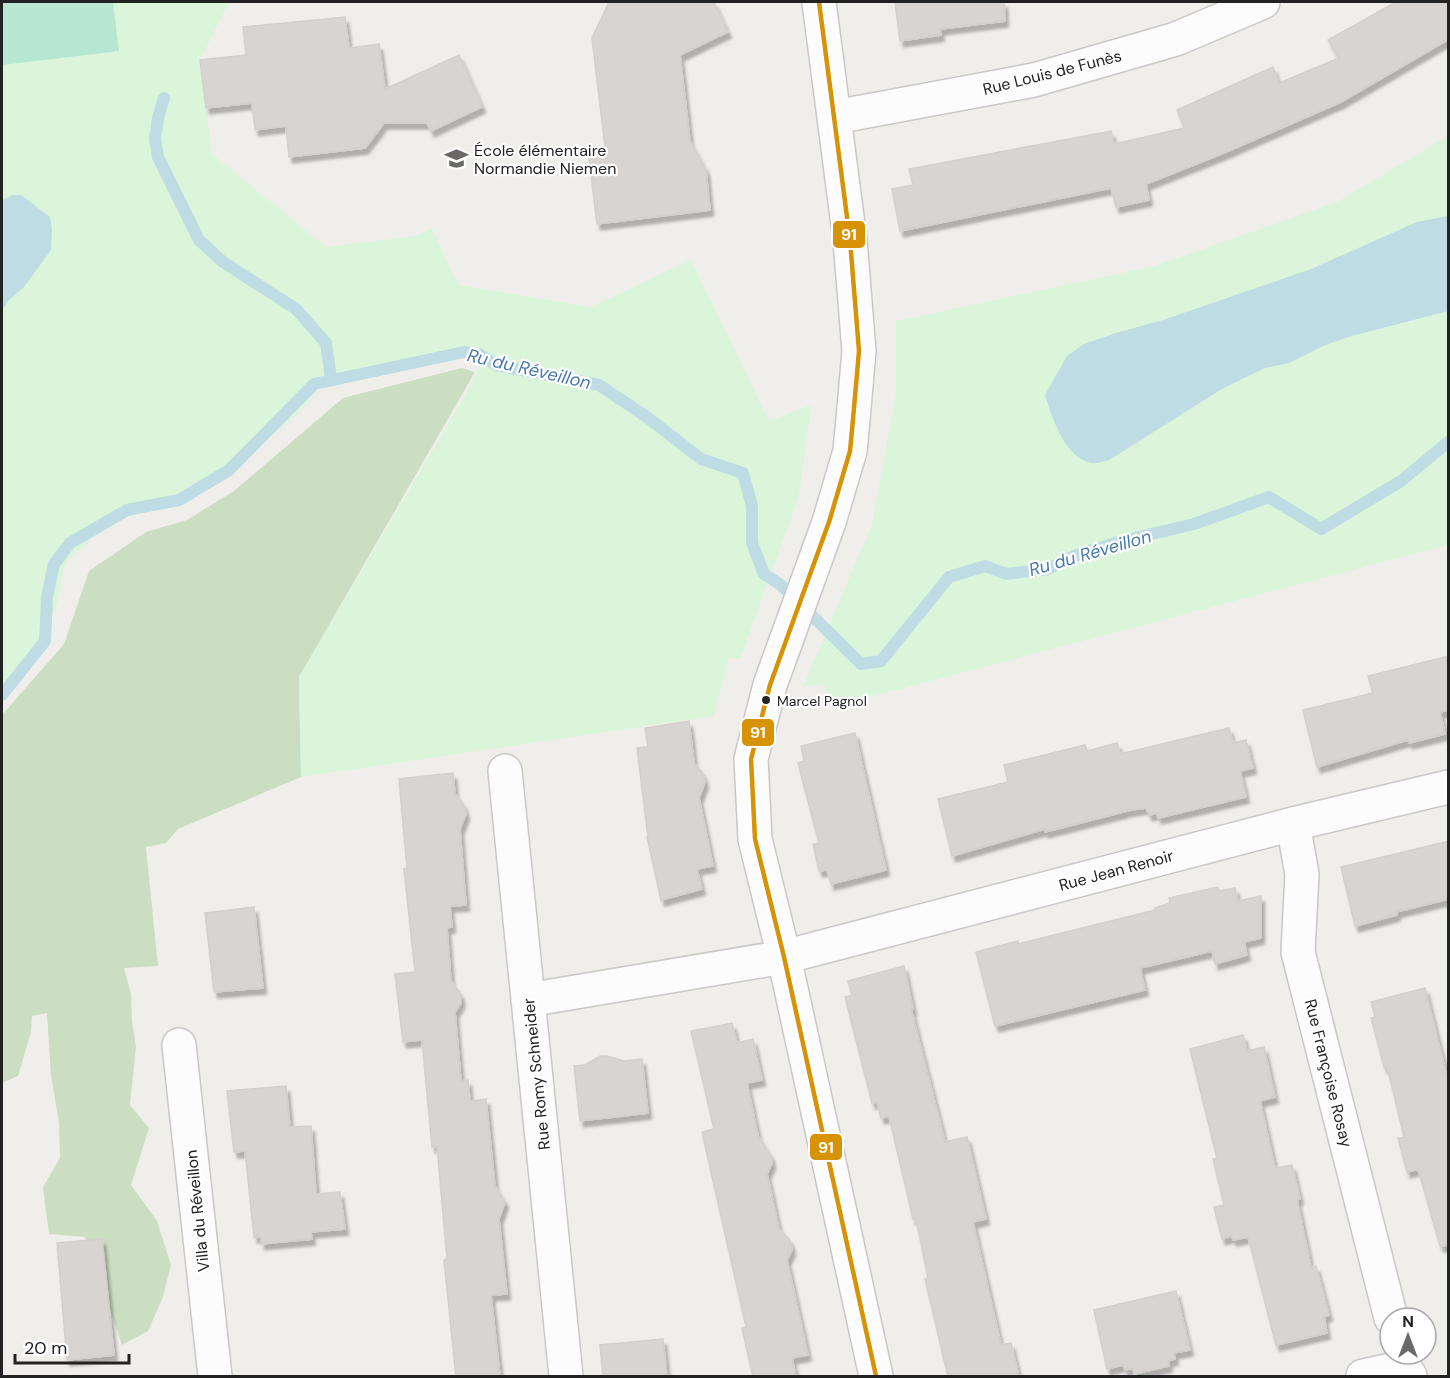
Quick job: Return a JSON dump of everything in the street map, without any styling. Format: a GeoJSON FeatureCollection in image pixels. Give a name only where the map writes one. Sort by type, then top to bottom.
{"type":"FeatureCollection","features":[{"type":"Feature","properties":{"kind":"street"},"geometry":{"type":"LineString","coordinates":[[819,2],[850,240],[859,357],[850,451],[829,522],[770,685],[752,759],[755,839],[784,957],[876,1377]]}},
{"type":"Feature","properties":{"kind":"street","name":"Rue Louis de Funès"},"geometry":{"type":"LineString","coordinates":[[834,117],[1034,80],[1176,39],[1263,2]]}},
{"type":"Feature","properties":{"kind":"street","name":"Rue Romy Schneider"},"geometry":{"type":"LineString","coordinates":[[505,771],[566,1377]]}},
{"type":"Feature","properties":{"kind":"street","name":"Rue Jean Renoir"},"geometry":{"type":"LineString","coordinates":[[528,1000],[784,957],[1293,824],[1449,787]]}},
{"type":"Feature","properties":{"kind":"street","name":"Rue Françoise Rosay"},"geometry":{"type":"LineString","coordinates":[[1293,824],[1302,874],[1298,952],[1388,1306]]}},
{"type":"Feature","properties":{"kind":"street","name":"Villa du Réveillon"},"geometry":{"type":"LineString","coordinates":[[179,1045],[215,1377]]}},
{"type":"Feature","properties":{"kind":"street"},"geometry":{"type":"LineString","coordinates":[[1367,1376],[1405,1366]]}},
{"type":"Feature","properties":{"kind":"green space"},"geometry":{"type":"Polygon","coordinates":[[[2,2],[229,2],[200,60],[212,154],[326,247],[415,236],[432,228],[458,285],[590,307],[691,260],[769,421],[811,405],[799,496],[740,659],[729,657],[714,716],[301,777],[299,677],[470,387],[485,353],[471,347],[445,351],[405,363],[344,374],[324,383],[294,417],[214,477],[189,500],[172,507],[130,515],[95,536],[66,562],[57,604],[49,624],[2,689],[2,2]]]}},
{"type":"Feature","properties":{"kind":"green space"},"geometry":{"type":"Polygon","coordinates":[[[2,2],[113,2],[119,51],[2,65],[2,2]]]}},
{"type":"Feature","properties":{"kind":"green space"},"geometry":{"type":"Polygon","coordinates":[[[1448,136],[1448,545],[832,707],[824,684],[803,687],[872,524],[896,394],[896,321],[1155,266],[1337,202],[1448,136]]]}},
{"type":"Feature","properties":{"kind":"green space"},"geometry":{"type":"Polygon","coordinates":[[[462,368],[475,372],[299,677],[301,777],[178,829],[166,843],[146,847],[158,966],[124,968],[131,994],[136,1047],[130,1105],[149,1128],[131,1185],[157,1221],[171,1265],[163,1297],[148,1331],[122,1345],[85,1237],[49,1234],[43,1187],[60,1158],[59,1123],[51,1075],[47,1013],[32,1016],[31,1032],[18,1076],[2,1083],[2,715],[64,644],[89,571],[146,532],[187,520],[234,491],[343,398],[462,368]]]}},
{"type":"Feature","properties":{"kind":"water"},"geometry":{"type":"Polygon","coordinates":[[[13,195],[21,195],[50,217],[51,250],[24,287],[8,301],[2,311],[2,200],[13,195]]]}},
{"type":"Feature","properties":{"kind":"water"},"geometry":{"type":"Polygon","coordinates":[[[1448,216],[1448,311],[1348,337],[1323,346],[1289,363],[1265,368],[1222,389],[1109,460],[1091,463],[1073,453],[1066,445],[1051,414],[1045,395],[1067,356],[1084,344],[1163,320],[1311,269],[1417,222],[1448,216]]]}},
{"type":"Feature","properties":{"kind":"building"},"geometry":{"type":"Polygon","coordinates":[[[609,2],[714,2],[728,32],[680,55],[690,141],[706,170],[710,210],[597,224],[588,150],[605,147],[592,38],[609,2]]]}},
{"type":"Feature","properties":{"kind":"building"},"geometry":{"type":"Polygon","coordinates":[[[895,2],[1004,2],[1005,21],[940,29],[941,35],[900,41],[895,2]]]}},
{"type":"Feature","properties":{"kind":"building"},"geometry":{"type":"Polygon","coordinates":[[[1396,2],[1449,2],[1449,39],[1341,102],[1146,184],[1149,200],[1116,207],[1111,188],[900,231],[892,189],[913,185],[909,169],[1111,131],[1114,144],[1184,128],[1177,110],[1273,67],[1279,83],[1339,58],[1328,40],[1396,2]]]}},
{"type":"Feature","properties":{"kind":"building"},"geometry":{"type":"Polygon","coordinates":[[[345,17],[349,48],[379,44],[385,89],[459,55],[482,107],[431,131],[427,123],[384,123],[365,148],[289,157],[286,126],[255,130],[252,103],[206,108],[200,60],[246,55],[243,27],[345,17]]]}},
{"type":"Feature","properties":{"kind":"building"},"geometry":{"type":"Polygon","coordinates":[[[1449,656],[1449,710],[1440,712],[1445,734],[1409,743],[1408,740],[1317,767],[1303,710],[1373,693],[1368,676],[1449,656]]]}},
{"type":"Feature","properties":{"kind":"building"},"geometry":{"type":"Polygon","coordinates":[[[689,721],[694,763],[702,772],[705,782],[699,798],[713,866],[697,869],[702,889],[661,900],[647,837],[637,748],[648,747],[645,728],[689,721]]]}},
{"type":"Feature","properties":{"kind":"building"},"geometry":{"type":"Polygon","coordinates":[[[1229,728],[1233,743],[1246,740],[1253,768],[1240,771],[1246,797],[1158,818],[1157,813],[1149,815],[1146,808],[1131,810],[1045,832],[1045,829],[952,856],[938,799],[1008,782],[1004,765],[1085,745],[1087,751],[1117,743],[1120,754],[1229,728]]]}},
{"type":"Feature","properties":{"kind":"building"},"geometry":{"type":"Polygon","coordinates":[[[855,733],[886,870],[831,884],[827,870],[819,871],[813,844],[819,843],[798,763],[804,761],[801,746],[855,733]]]}},
{"type":"Feature","properties":{"kind":"building"},"geometry":{"type":"Polygon","coordinates":[[[453,773],[455,794],[463,804],[466,814],[460,829],[466,905],[450,906],[452,927],[447,928],[451,981],[461,995],[461,1003],[455,1012],[461,1081],[468,1080],[470,1101],[486,1099],[495,1186],[505,1202],[499,1219],[507,1294],[491,1295],[500,1377],[456,1377],[444,1260],[447,1259],[437,1146],[432,1147],[422,1040],[403,1042],[395,974],[415,972],[404,869],[407,868],[399,779],[453,773]]]}},
{"type":"Feature","properties":{"kind":"building"},"geometry":{"type":"Polygon","coordinates":[[[1449,841],[1449,899],[1396,912],[1397,915],[1355,926],[1341,867],[1449,841]]]}},
{"type":"Feature","properties":{"kind":"building"},"geometry":{"type":"Polygon","coordinates":[[[1217,887],[1220,891],[1235,888],[1238,901],[1261,896],[1261,938],[1244,942],[1247,955],[1215,964],[1212,951],[1140,968],[1145,990],[995,1026],[976,952],[1018,941],[1018,944],[1155,910],[1155,908],[1170,903],[1169,898],[1217,887]]]}},
{"type":"Feature","properties":{"kind":"building"},"geometry":{"type":"Polygon","coordinates":[[[254,907],[263,988],[214,992],[205,913],[254,907]]]}},
{"type":"Feature","properties":{"kind":"building"},"geometry":{"type":"Polygon","coordinates":[[[904,966],[913,1009],[911,1009],[945,1142],[967,1137],[986,1219],[973,1222],[1001,1345],[1011,1343],[1019,1377],[948,1377],[925,1279],[928,1278],[916,1219],[913,1219],[889,1116],[881,1118],[877,1102],[872,1103],[845,997],[852,995],[848,981],[904,966]]]}},
{"type":"Feature","properties":{"kind":"building"},"geometry":{"type":"Polygon","coordinates":[[[1425,988],[1449,1085],[1449,1245],[1440,1246],[1418,1169],[1407,1172],[1398,1138],[1404,1137],[1387,1066],[1384,1067],[1371,1018],[1375,1017],[1371,1002],[1425,988]]]}},
{"type":"Feature","properties":{"kind":"building"},"geometry":{"type":"Polygon","coordinates":[[[732,1023],[737,1043],[753,1039],[762,1080],[747,1083],[758,1136],[771,1156],[772,1163],[767,1174],[779,1229],[789,1239],[792,1250],[787,1260],[808,1355],[792,1358],[796,1377],[753,1377],[742,1328],[746,1327],[702,1132],[714,1129],[691,1031],[732,1023]]]}},
{"type":"Feature","properties":{"kind":"building"},"geometry":{"type":"Polygon","coordinates":[[[1243,1035],[1247,1051],[1264,1047],[1275,1097],[1260,1101],[1275,1168],[1292,1165],[1311,1267],[1316,1266],[1329,1315],[1324,1317],[1327,1333],[1276,1345],[1248,1237],[1233,1240],[1232,1236],[1222,1239],[1214,1207],[1224,1205],[1213,1159],[1217,1158],[1190,1049],[1243,1035]]]}},
{"type":"Feature","properties":{"kind":"building"},"geometry":{"type":"Polygon","coordinates":[[[600,1056],[624,1061],[642,1059],[648,1113],[580,1121],[574,1066],[585,1065],[600,1056]]]}},
{"type":"Feature","properties":{"kind":"building"},"geometry":{"type":"Polygon","coordinates":[[[286,1086],[290,1127],[311,1126],[316,1194],[340,1192],[345,1229],[311,1232],[312,1239],[261,1244],[261,1237],[254,1237],[245,1151],[234,1152],[227,1091],[286,1086]]]}},
{"type":"Feature","properties":{"kind":"building"},"geometry":{"type":"Polygon","coordinates":[[[102,1239],[114,1355],[67,1360],[57,1243],[102,1239]]]}},
{"type":"Feature","properties":{"kind":"building"},"geometry":{"type":"Polygon","coordinates":[[[1176,1291],[1190,1350],[1174,1353],[1175,1359],[1168,1361],[1169,1366],[1134,1374],[1133,1368],[1125,1370],[1123,1365],[1107,1369],[1094,1310],[1176,1291]]]}},
{"type":"Feature","properties":{"kind":"building"},"geometry":{"type":"Polygon","coordinates":[[[663,1339],[667,1377],[603,1377],[600,1345],[663,1339]]]}},
{"type":"Feature","properties":{"kind":"waterway"},"geometry":{"type":"LineString","coordinates":[[164,98],[155,139],[158,157],[199,240],[223,262],[296,309],[326,343],[331,379]]}},
{"type":"Feature","properties":{"kind":"waterway","name":"Ru du Réveillon"},"geometry":{"type":"LineString","coordinates":[[2,695],[45,641],[47,597],[54,564],[70,543],[127,510],[179,500],[229,470],[314,384],[464,352],[479,354],[496,365],[599,385],[647,417],[701,459],[743,473],[752,506],[752,543],[764,574],[781,585],[861,664],[881,661],[949,577],[985,566],[1006,574],[1048,569],[1074,556],[1122,541],[1194,524],[1269,497],[1321,529],[1401,481],[1448,442]]}},
{"type":"Feature","properties":{"kind":"transit line","name":"91"},"geometry":{"type":"LineString","coordinates":[[819,2],[850,240],[859,351],[853,419],[850,451],[829,522],[770,685],[751,759],[755,839],[784,957],[876,1376]]}},
{"type":"Feature","properties":{"kind":"place","name":"École élémentaire Normandie Niemen"},"geometry":{"type":"Point","coordinates":[456,159]}},
{"type":"Feature","properties":{"kind":"place","name":"Marcel Pagnol"},"geometry":{"type":"Point","coordinates":[766,700]}}]}
